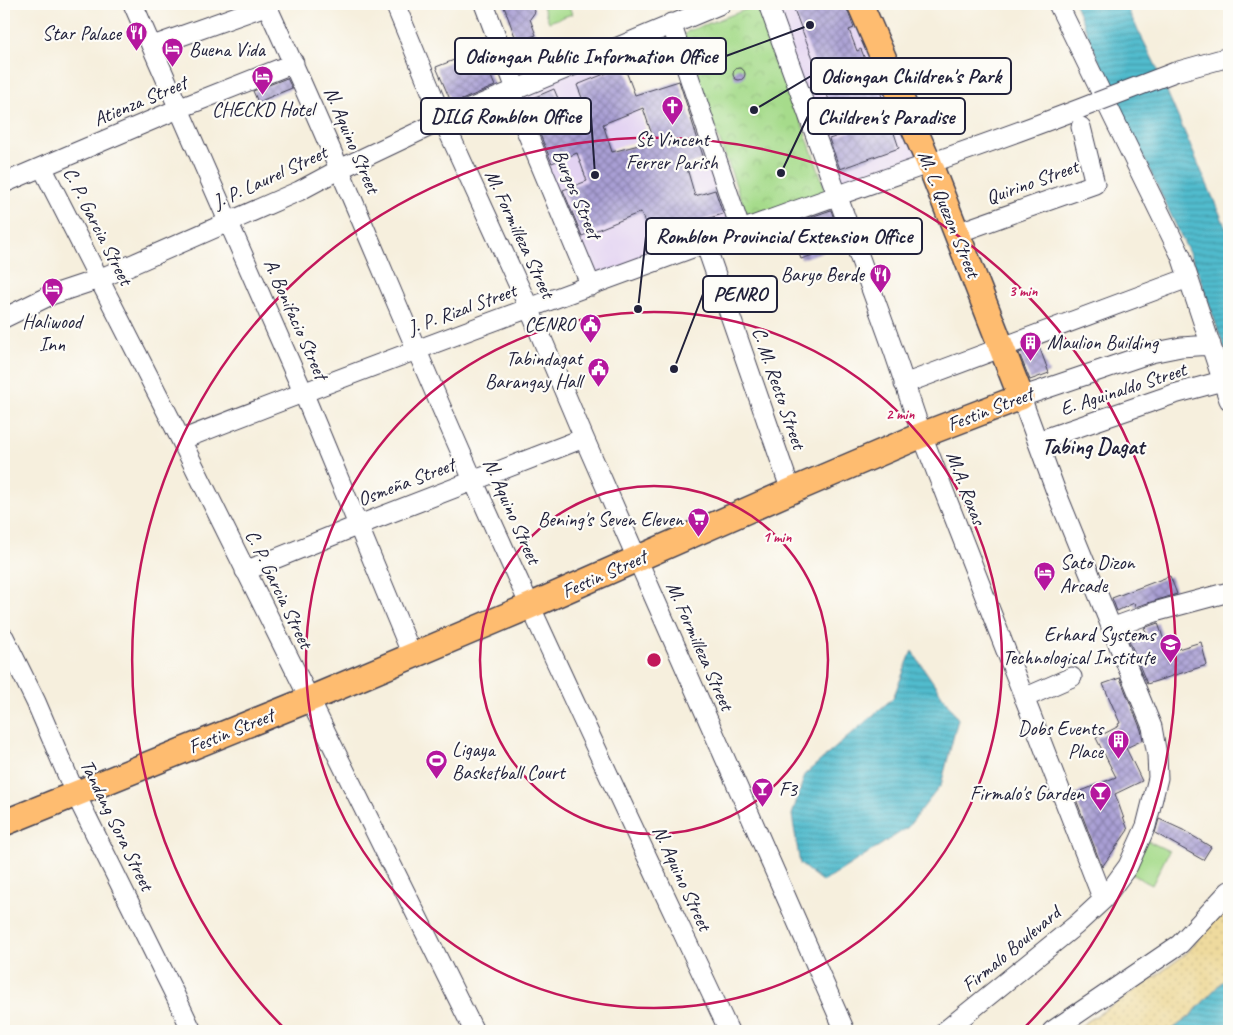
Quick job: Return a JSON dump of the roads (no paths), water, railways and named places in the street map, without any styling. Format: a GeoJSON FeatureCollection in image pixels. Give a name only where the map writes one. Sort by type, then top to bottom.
{"type":"FeatureCollection","features":[{"type":"Feature","properties":{"kind":"main road","name":"M. L. Quezon Street"},"geometry":{"type":"LineString","coordinates":[[860,4],[930,165],[1021,397]]}},
{"type":"Feature","properties":{"kind":"main road","name":"Festin Street"},"geometry":{"type":"LineString","coordinates":[[4,823],[310,699],[530,606],[922,435],[1021,397]]}},
{"type":"Feature","properties":{"kind":"street","name":"A. Bonifacio Street"},"geometry":{"type":"LineString","coordinates":[[133,4],[303,392],[412,655]]}},
{"type":"Feature","properties":{"kind":"street"},"geometry":{"type":"LineString","coordinates":[[152,46],[268,4]]}},
{"type":"Feature","properties":{"kind":"street","name":"N. Aquino Street"},"geometry":{"type":"LineString","coordinates":[[268,4],[473,480],[729,1031]]}},
{"type":"Feature","properties":{"kind":"street","name":"M. Formilleza Street"},"geometry":{"type":"LineString","coordinates":[[395,4],[443,120],[529,308],[584,438],[845,1031]]}},
{"type":"Feature","properties":{"kind":"street","name":"Burgos Street"},"geometry":{"type":"LineString","coordinates":[[484,4],[513,90],[590,286]]}},
{"type":"Feature","properties":{"kind":"street","name":"J. P. Laurel Street"},"geometry":{"type":"LineString","coordinates":[[4,318],[51,295],[99,279],[299,191],[340,169],[443,120],[721,4]]}},
{"type":"Feature","properties":{"kind":"street","name":"M.A. Roxas"},"geometry":{"type":"LineString","coordinates":[[768,4],[894,352],[922,435],[1103,900]]}},
{"type":"Feature","properties":{"kind":"street"},"geometry":{"type":"LineString","coordinates":[[1058,4],[1181,256],[1229,400]]}},
{"type":"Feature","properties":{"kind":"street"},"geometry":{"type":"LineString","coordinates":[[671,24],[741,230]]}},
{"type":"Feature","properties":{"kind":"street","name":"J. P. Rizal Street"},"geometry":{"type":"LineString","coordinates":[[181,440],[416,349],[705,243],[930,165],[1176,72],[1229,56]]}},
{"type":"Feature","properties":{"kind":"street","name":"Atienza Street"},"geometry":{"type":"LineString","coordinates":[[4,184],[178,109],[294,63]]}},
{"type":"Feature","properties":{"kind":"street","name":"Quirino Street"},"geometry":{"type":"LineString","coordinates":[[957,233],[1095,184],[1081,126]]}},
{"type":"Feature","properties":{"kind":"street","name":"C. P. Garcia Street"},"geometry":{"type":"LineString","coordinates":[[42,167],[181,440],[474,1031]]}},
{"type":"Feature","properties":{"kind":"street","name":"C. M. Recto Street"},"geometry":{"type":"LineString","coordinates":[[705,243],[791,491]]}},
{"type":"Feature","properties":{"kind":"street"},"geometry":{"type":"LineString","coordinates":[[904,384],[1188,278]]}},
{"type":"Feature","properties":{"kind":"street","name":"Festin Street"},"geometry":{"type":"LineString","coordinates":[[1021,397],[1151,353],[1181,347],[1210,345]]}},
{"type":"Feature","properties":{"kind":"street","name":"E. Aguinaldo Street"},"geometry":{"type":"LineString","coordinates":[[1038,441],[1174,394],[1222,381]]}},
{"type":"Feature","properties":{"kind":"street","name":"M. L. Quezon Street"},"geometry":{"type":"LineString","coordinates":[[1021,397],[1055,489],[1152,727],[1158,754],[1158,778],[1146,826],[1128,866],[1103,900]]}},
{"type":"Feature","properties":{"kind":"street","name":"Osmeña Street"},"geometry":{"type":"LineString","coordinates":[[245,571],[359,524],[584,438]]}},
{"type":"Feature","properties":{"kind":"street"},"geometry":{"type":"LineString","coordinates":[[1111,628],[1158,611],[1229,592]]}},
{"type":"Feature","properties":{"kind":"street","name":"Tandang Sora Street"},"geometry":{"type":"LineString","coordinates":[[4,637],[36,702],[75,793],[192,1031]]}},
{"type":"Feature","properties":{"kind":"street"},"geometry":{"type":"LineString","coordinates":[[1024,698],[1072,677]]}},
{"type":"Feature","properties":{"kind":"street"},"geometry":{"type":"LineString","coordinates":[[1052,1031],[1180,944],[1229,891]]}},
{"type":"Feature","properties":{"kind":"street","name":"Firmalo Boulevard"},"geometry":{"type":"LineString","coordinates":[[945,1031],[1076,925],[1103,900]]}},
{"type":"Feature","properties":{"kind":"water"},"geometry":{"type":"Polygon","coordinates":[[[1075,4],[1125,4],[1155,64],[1229,235],[1229,362],[1198,272],[1107,80],[1075,4]]]}},
{"type":"Feature","properties":{"kind":"water"},"geometry":{"type":"Polygon","coordinates":[[[912,651],[958,719],[941,785],[907,828],[823,882],[800,864],[792,815],[805,774],[893,698],[912,651]]]}},
{"type":"Feature","properties":{"kind":"water"},"geometry":{"type":"Polygon","coordinates":[[[1229,974],[1229,1031],[1170,1031],[1189,1017],[1229,974]]]}},
{"type":"Feature","properties":{"kind":"place","name":"Odiongan Public Information Office"},"geometry":{"type":"Point","coordinates":[810,25]}},
{"type":"Feature","properties":{"kind":"place","name":"Star Palace"},"geometry":{"type":"Point","coordinates":[137,52]}},
{"type":"Feature","properties":{"kind":"place","name":"Buena Vida"},"geometry":{"type":"Point","coordinates":[173,68]}},
{"type":"Feature","properties":{"kind":"place","name":"CHECKD Hotel"},"geometry":{"type":"Point","coordinates":[263,96]}},
{"type":"Feature","properties":{"kind":"place","name":"Odiongan Children's Park"},"geometry":{"type":"Point","coordinates":[754,110]}},
{"type":"Feature","properties":{"kind":"place","name":"St Vincent Ferrer Parish"},"geometry":{"type":"Point","coordinates":[672,126]}},
{"type":"Feature","properties":{"kind":"place","name":"Children's Paradise"},"geometry":{"type":"Point","coordinates":[781,173]}},
{"type":"Feature","properties":{"kind":"place","name":"DILG Romblon Office"},"geometry":{"type":"Point","coordinates":[595,175]}},
{"type":"Feature","properties":{"kind":"place","name":"Baryo Berde"},"geometry":{"type":"Point","coordinates":[880,293]}},
{"type":"Feature","properties":{"kind":"place","name":"Haliwood Inn"},"geometry":{"type":"Point","coordinates":[52,308]}},
{"type":"Feature","properties":{"kind":"place","name":"Romblon Provincial Extension Office"},"geometry":{"type":"Point","coordinates":[638,309]}},
{"type":"Feature","properties":{"kind":"place","name":"CENRO"},"geometry":{"type":"Point","coordinates":[591,343]}},
{"type":"Feature","properties":{"kind":"place","name":"Maulion Building"},"geometry":{"type":"Point","coordinates":[1031,361]}},
{"type":"Feature","properties":{"kind":"place","name":"PENRO"},"geometry":{"type":"Point","coordinates":[674,369]}},
{"type":"Feature","properties":{"kind":"place","name":"Tabindagat Barangay Hall"},"geometry":{"type":"Point","coordinates":[598,388]}},
{"type":"Feature","properties":{"kind":"place","name":"Bening's Seven Eleven"},"geometry":{"type":"Point","coordinates":[699,538]}},
{"type":"Feature","properties":{"kind":"place","name":"Sato Dizon Arcade"},"geometry":{"type":"Point","coordinates":[1044,592]}},
{"type":"Feature","properties":{"kind":"place","name":"Erhard Systems Technological Institute"},"geometry":{"type":"Point","coordinates":[1171,664]}},
{"type":"Feature","properties":{"kind":"place","name":"Dobs Events Place"},"geometry":{"type":"Point","coordinates":[1119,759]}},
{"type":"Feature","properties":{"kind":"place","name":"Ligaya Basketball Court"},"geometry":{"type":"Point","coordinates":[436,780]}},
{"type":"Feature","properties":{"kind":"place","name":"F3"},"geometry":{"type":"Point","coordinates":[763,808]}},
{"type":"Feature","properties":{"kind":"place","name":"Firmalo's Garden"},"geometry":{"type":"Point","coordinates":[1100,812]}},
{"type":"Feature","properties":{"kind":"district","name":"Tabing Dagat"},"geometry":{"type":"Point","coordinates":[1093,447]}}]}
